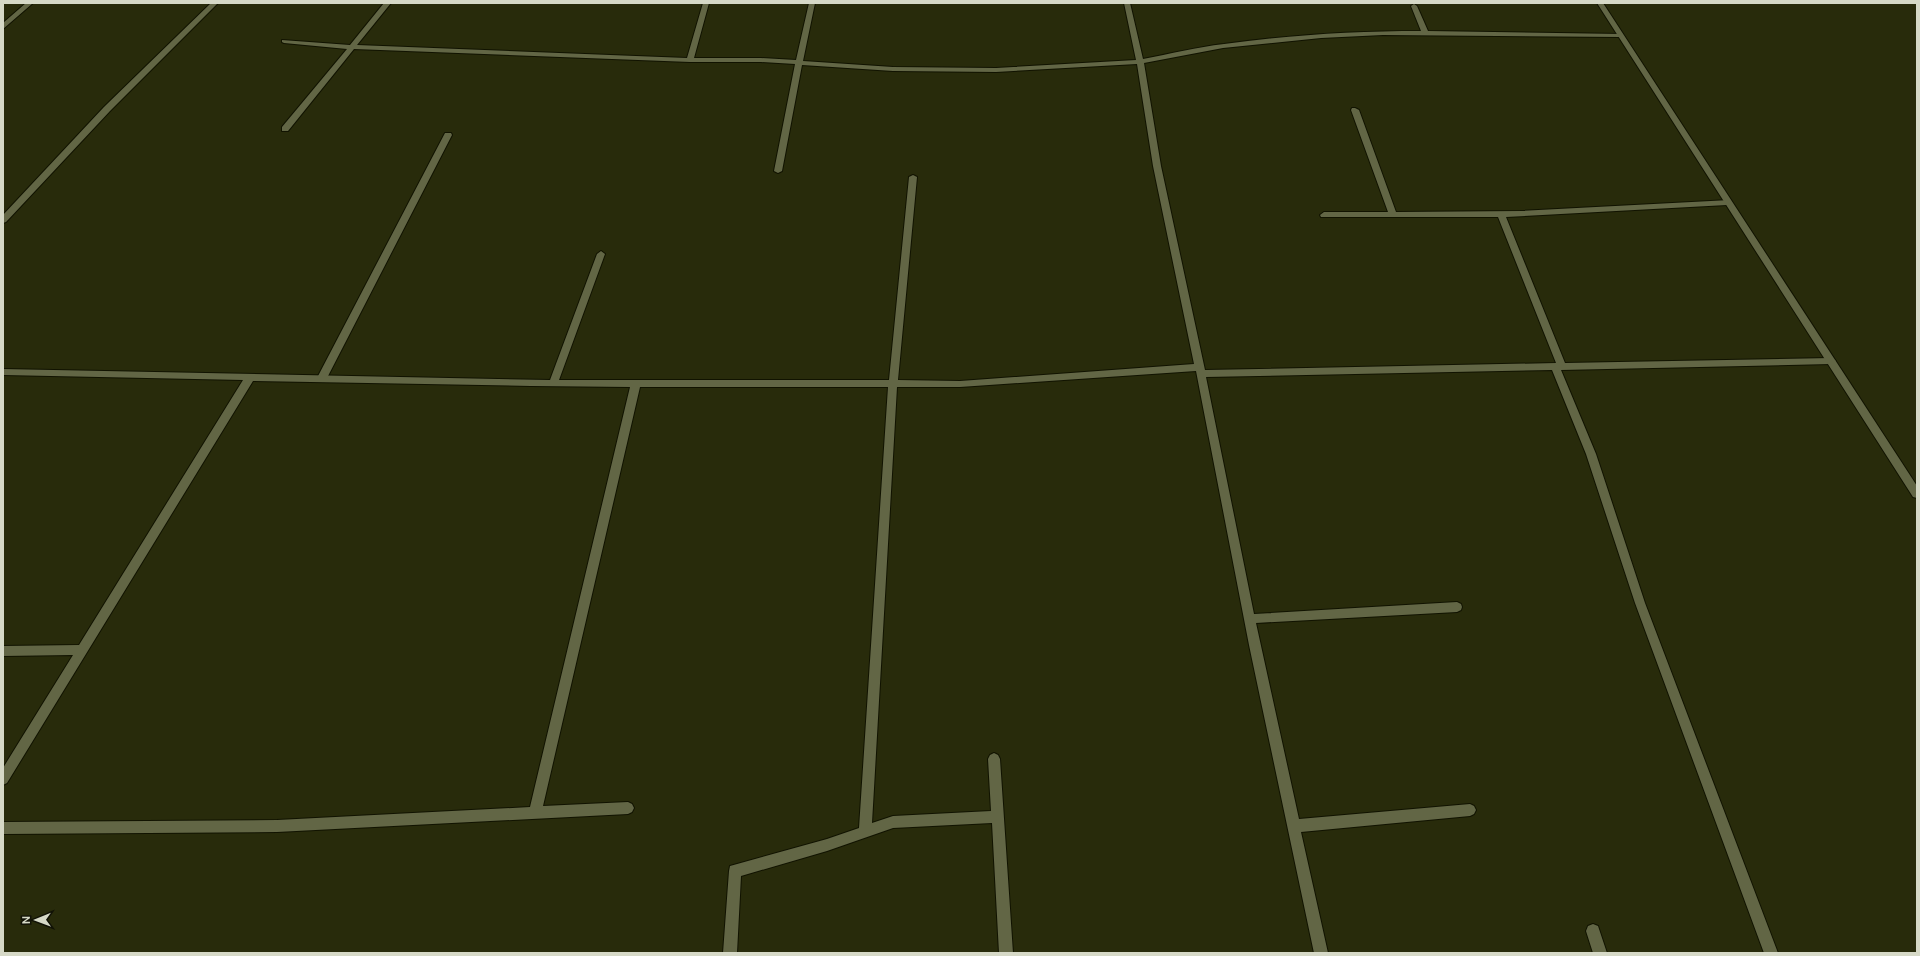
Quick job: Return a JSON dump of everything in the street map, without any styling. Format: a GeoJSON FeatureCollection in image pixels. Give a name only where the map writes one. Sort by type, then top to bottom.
{"type":"FeatureCollection","features":[{"type":"Feature","properties":{"kind":"street"},"geometry":{"type":"LineString","coordinates":[[3,27],[30,3]]}},
{"type":"Feature","properties":{"kind":"street"},"geometry":{"type":"LineString","coordinates":[[3,220],[107,109],[215,3]]}},
{"type":"Feature","properties":{"kind":"street"},"geometry":{"type":"LineString","coordinates":[[285,129],[388,3]]}},
{"type":"Feature","properties":{"kind":"street"},"geometry":{"type":"LineString","coordinates":[[690,60],[706,3]]}},
{"type":"Feature","properties":{"kind":"street"},"geometry":{"type":"LineString","coordinates":[[778,171],[798,62],[812,3]]}},
{"type":"Feature","properties":{"kind":"street"},"geometry":{"type":"LineString","coordinates":[[1127,3],[1140,62],[1157,166],[1201,370],[1250,619],[1321,953]]}},
{"type":"Feature","properties":{"kind":"street"},"geometry":{"type":"LineString","coordinates":[[1600,3],[1727,202],[1917,494]]}},
{"type":"Feature","properties":{"kind":"street"},"geometry":{"type":"LineString","coordinates":[[1414,6],[1426,34]]}},
{"type":"Feature","properties":{"kind":"street"},"geometry":{"type":"LineString","coordinates":[[284,40],[352,47],[690,60],[761,60],[894,69],[996,70],[1140,62],[1223,46],[1283,38],[1383,34],[1620,35]]}},
{"type":"Feature","properties":{"kind":"street"},"geometry":{"type":"LineString","coordinates":[[1355,110],[1394,214]]}},
{"type":"Feature","properties":{"kind":"street"},"geometry":{"type":"LineString","coordinates":[[322,378],[448,135]]}},
{"type":"Feature","properties":{"kind":"street"},"geometry":{"type":"LineString","coordinates":[[865,832],[893,384],[913,177]]}},
{"type":"Feature","properties":{"kind":"street"},"geometry":{"type":"LineString","coordinates":[[1324,215],[1502,214],[1727,202]]}},
{"type":"Feature","properties":{"kind":"street"},"geometry":{"type":"LineString","coordinates":[[1502,214],[1591,454],[1640,603],[1771,953]]}},
{"type":"Feature","properties":{"kind":"street"},"geometry":{"type":"LineString","coordinates":[[553,383],[601,254]]}},
{"type":"Feature","properties":{"kind":"street"},"geometry":{"type":"LineString","coordinates":[[3,372],[553,383],[960,384],[1201,370],[1558,367],[1831,361]]}},
{"type":"Feature","properties":{"kind":"street"},"geometry":{"type":"LineString","coordinates":[[3,779],[251,376]]}},
{"type":"Feature","properties":{"kind":"street"},"geometry":{"type":"LineString","coordinates":[[535,813],[636,383]]}},
{"type":"Feature","properties":{"kind":"street"},"geometry":{"type":"LineString","coordinates":[[1250,619],[1457,607]]}},
{"type":"Feature","properties":{"kind":"street"},"geometry":{"type":"LineString","coordinates":[[3,651],[82,650]]}},
{"type":"Feature","properties":{"kind":"street"},"geometry":{"type":"LineString","coordinates":[[994,759],[1006,953]]}},
{"type":"Feature","properties":{"kind":"street"},"geometry":{"type":"LineString","coordinates":[[3,828],[277,826],[628,808]]}},
{"type":"Feature","properties":{"kind":"street"},"geometry":{"type":"LineString","coordinates":[[1294,826],[1470,810]]}},
{"type":"Feature","properties":{"kind":"street"},"geometry":{"type":"LineString","coordinates":[[730,953],[735,871],[827,845],[893,822],[997,817]]}},
{"type":"Feature","properties":{"kind":"street"},"geometry":{"type":"LineString","coordinates":[[1593,931],[1600,953]]}}]}
